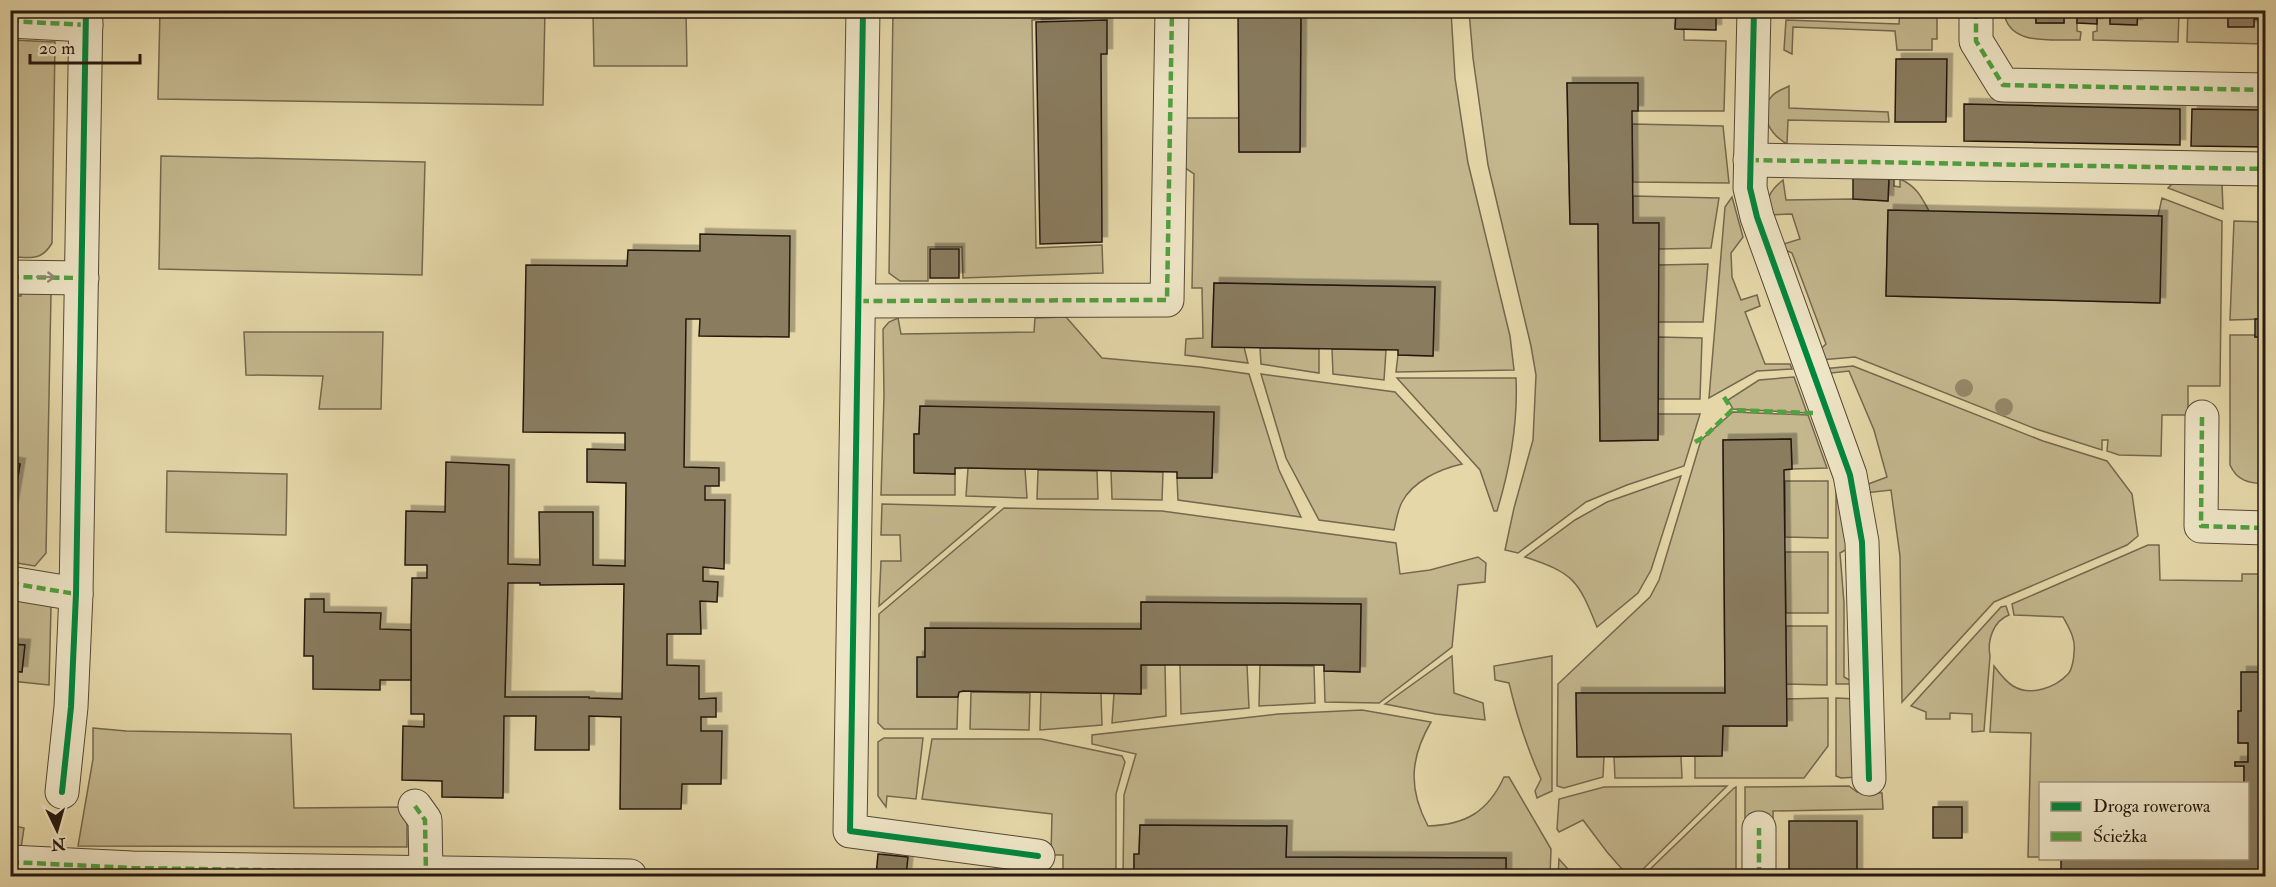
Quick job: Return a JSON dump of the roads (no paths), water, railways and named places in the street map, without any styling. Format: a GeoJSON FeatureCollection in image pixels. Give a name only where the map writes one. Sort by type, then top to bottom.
{"type":"FeatureCollection","features":[{"type":"Feature","properties":{"kind":"street"},"geometry":{"type":"LineString","coordinates":[[863,10],[850,831],[1038,856]]}},
{"type":"Feature","properties":{"kind":"street"},"geometry":{"type":"LineString","coordinates":[[860,301],[1167,300],[1172,10]]}},
{"type":"Feature","properties":{"kind":"street"},"geometry":{"type":"LineString","coordinates":[[1754,10],[1750,188],[1757,217],[1850,475],[1862,542],[1869,779]]}},
{"type":"Feature","properties":{"kind":"street"},"geometry":{"type":"LineString","coordinates":[[1976,10],[1976,41],[2003,85],[2265,90]]}},
{"type":"Feature","properties":{"kind":"street"},"geometry":{"type":"LineString","coordinates":[[10,21],[86,18],[76,594],[72,707],[62,792]]}},
{"type":"Feature","properties":{"kind":"street"},"geometry":{"type":"LineString","coordinates":[[1750,160],[2265,169]]}},
{"type":"Feature","properties":{"kind":"street"},"geometry":{"type":"LineString","coordinates":[[10,277],[82,278]]}},
{"type":"Feature","properties":{"kind":"street"},"geometry":{"type":"LineString","coordinates":[[2202,417],[2201,526],[2265,528]]}},
{"type":"Feature","properties":{"kind":"street"},"geometry":{"type":"LineString","coordinates":[[10,583],[76,594]]}},
{"type":"Feature","properties":{"kind":"street"},"geometry":{"type":"LineString","coordinates":[[415,806],[425,820],[426,873]]}},
{"type":"Feature","properties":{"kind":"street"},"geometry":{"type":"LineString","coordinates":[[1759,828],[1759,876]]}},
{"type":"Feature","properties":{"kind":"street"},"geometry":{"type":"LineString","coordinates":[[10,862],[132,868],[630,876]]}}]}
